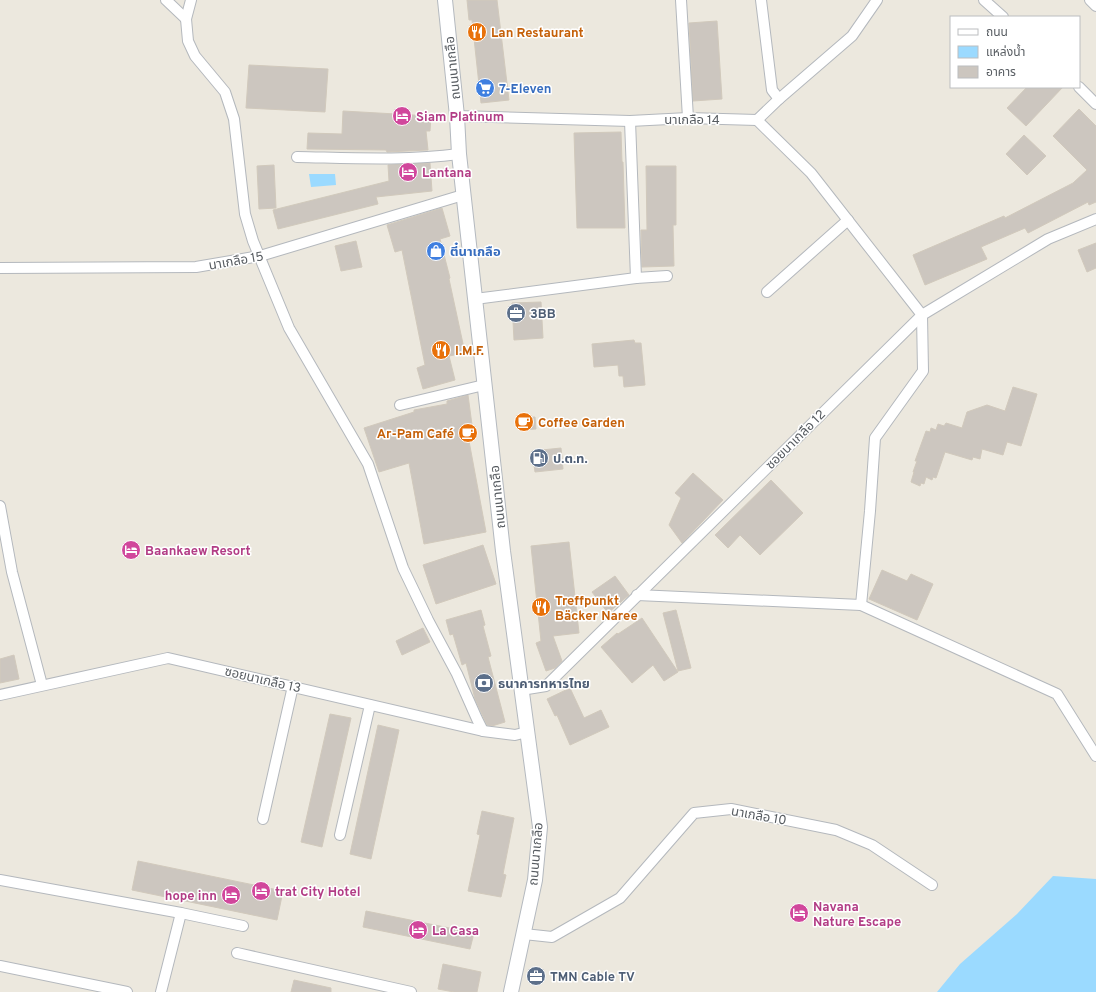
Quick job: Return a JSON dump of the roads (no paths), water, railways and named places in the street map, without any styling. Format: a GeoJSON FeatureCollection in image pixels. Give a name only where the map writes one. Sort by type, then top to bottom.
{"type":"FeatureCollection","features":[{"type":"Feature","properties":{"kind":"street"},"geometry":{"type":"LineString","coordinates":[[166,0],[186,19]]}},
{"type":"Feature","properties":{"kind":"street"},"geometry":{"type":"LineString","coordinates":[[192,0],[186,19],[188,41],[195,56],[225,92],[234,119],[245,214],[253,241],[289,328],[368,464],[403,568],[428,620],[457,674],[483,731]]}},
{"type":"Feature","properties":{"kind":"street","name":"ถนนนาเกลือ"},"geometry":{"type":"LineString","coordinates":[[445,0],[457,116],[463,195],[503,551],[540,827],[535,880],[511,992]]}},
{"type":"Feature","properties":{"kind":"street"},"geometry":{"type":"LineString","coordinates":[[681,0],[688,118]]}},
{"type":"Feature","properties":{"kind":"street"},"geometry":{"type":"LineString","coordinates":[[761,0],[772,90],[779,99]]}},
{"type":"Feature","properties":{"kind":"street"},"geometry":{"type":"LineString","coordinates":[[861,605],[875,438],[923,371],[922,315],[811,173],[757,120],[852,36],[877,0]]}},
{"type":"Feature","properties":{"kind":"street"},"geometry":{"type":"LineString","coordinates":[[984,0],[1002,16]]}},
{"type":"Feature","properties":{"kind":"street"},"geometry":{"type":"LineString","coordinates":[[1090,0],[1096,6]]}},
{"type":"Feature","properties":{"kind":"street"},"geometry":{"type":"LineString","coordinates":[[1080,88],[1096,104]]}},
{"type":"Feature","properties":{"kind":"street","name":"นาเกลือ 14"},"geometry":{"type":"LineString","coordinates":[[457,116],[630,121],[688,118],[757,120]]}},
{"type":"Feature","properties":{"kind":"street"},"geometry":{"type":"LineString","coordinates":[[630,121],[636,278]]}},
{"type":"Feature","properties":{"kind":"street"},"geometry":{"type":"LineString","coordinates":[[297,157],[390,159],[459,154]]}},
{"type":"Feature","properties":{"kind":"street","name":"นาเกลือ 15"},"geometry":{"type":"LineString","coordinates":[[0,268],[196,267],[260,256],[463,195]]}},
{"type":"Feature","properties":{"kind":"street","name":"ซอยนาเกลือ 12"},"geometry":{"type":"LineString","coordinates":[[521,690],[546,686],[922,315],[1048,239],[1096,219]]}},
{"type":"Feature","properties":{"kind":"street"},"geometry":{"type":"LineString","coordinates":[[767,292],[848,220]]}},
{"type":"Feature","properties":{"kind":"street"},"geometry":{"type":"LineString","coordinates":[[475,299],[636,278],[667,276]]}},
{"type":"Feature","properties":{"kind":"street"},"geometry":{"type":"LineString","coordinates":[[400,405],[484,385]]}},
{"type":"Feature","properties":{"kind":"street"},"geometry":{"type":"LineString","coordinates":[[0,506],[12,572],[42,685]]}},
{"type":"Feature","properties":{"kind":"street"},"geometry":{"type":"LineString","coordinates":[[637,595],[861,605],[1057,694],[1096,756]]}},
{"type":"Feature","properties":{"kind":"street","name":"ซอยนาเกลือ 13"},"geometry":{"type":"LineString","coordinates":[[0,695],[168,658],[483,731],[515,735],[527,732]]}},
{"type":"Feature","properties":{"kind":"street"},"geometry":{"type":"LineString","coordinates":[[264,819],[293,686]]}},
{"type":"Feature","properties":{"kind":"street"},"geometry":{"type":"LineString","coordinates":[[340,835],[370,705]]}},
{"type":"Feature","properties":{"kind":"street","name":"นาเกลือ 10"},"geometry":{"type":"LineString","coordinates":[[524,934],[552,937],[620,898],[694,813],[731,809],[836,830],[872,845],[932,885]]}},
{"type":"Feature","properties":{"kind":"street"},"geometry":{"type":"LineString","coordinates":[[0,880],[181,913],[243,926]]}},
{"type":"Feature","properties":{"kind":"street"},"geometry":{"type":"LineString","coordinates":[[161,992],[181,913]]}},
{"type":"Feature","properties":{"kind":"street"},"geometry":{"type":"LineString","coordinates":[[237,953],[410,992]]}},
{"type":"Feature","properties":{"kind":"street"},"geometry":{"type":"LineString","coordinates":[[0,966],[127,992]]}},
{"type":"Feature","properties":{"kind":"water"},"geometry":{"type":"Polygon","coordinates":[[[309,174],[335,174],[336,185],[311,187],[309,174]]]}},
{"type":"Feature","properties":{"kind":"water"},"geometry":{"type":"Polygon","coordinates":[[[1053,876],[1096,879],[1096,992],[937,992],[960,964],[1017,914],[1053,876]]]}},
{"type":"Feature","properties":{"kind":"place","name":"Lan Restaurant"},"geometry":{"type":"Point","coordinates":[477,32]}},
{"type":"Feature","properties":{"kind":"place","name":"7-Eleven"},"geometry":{"type":"Point","coordinates":[485,88]}},
{"type":"Feature","properties":{"kind":"place","name":"Siam Platinum"},"geometry":{"type":"Point","coordinates":[402,116]}},
{"type":"Feature","properties":{"kind":"place","name":"Lantana"},"geometry":{"type":"Point","coordinates":[408,172]}},
{"type":"Feature","properties":{"kind":"place","name":"ตี๋นาเกลือ"},"geometry":{"type":"Point","coordinates":[436,251]}},
{"type":"Feature","properties":{"kind":"place","name":"3BB"},"geometry":{"type":"Point","coordinates":[516,313]}},
{"type":"Feature","properties":{"kind":"place","name":"I.M.F."},"geometry":{"type":"Point","coordinates":[441,350]}},
{"type":"Feature","properties":{"kind":"place","name":"Coffee Garden"},"geometry":{"type":"Point","coordinates":[524,422]}},
{"type":"Feature","properties":{"kind":"place","name":"Ar-Pam Café"},"geometry":{"type":"Point","coordinates":[468,433]}},
{"type":"Feature","properties":{"kind":"place","name":"ป.ต.ท."},"geometry":{"type":"Point","coordinates":[539,458]}},
{"type":"Feature","properties":{"kind":"place","name":"Baankaew Resort"},"geometry":{"type":"Point","coordinates":[131,550]}},
{"type":"Feature","properties":{"kind":"place","name":"Treffpunkt Bäcker Naree"},"geometry":{"type":"Point","coordinates":[541,607]}},
{"type":"Feature","properties":{"kind":"place","name":"ธนาคารทหารไทย"},"geometry":{"type":"Point","coordinates":[484,683]}},
{"type":"Feature","properties":{"kind":"place","name":"trat City Hotel"},"geometry":{"type":"Point","coordinates":[261,891]}},
{"type":"Feature","properties":{"kind":"place","name":"hope inn"},"geometry":{"type":"Point","coordinates":[231,895]}},
{"type":"Feature","properties":{"kind":"place","name":"Navana Nature Escape"},"geometry":{"type":"Point","coordinates":[799,913]}},
{"type":"Feature","properties":{"kind":"place","name":"La Casa"},"geometry":{"type":"Point","coordinates":[418,930]}},
{"type":"Feature","properties":{"kind":"place","name":"TMN Cable TV"},"geometry":{"type":"Point","coordinates":[536,976]}}]}
